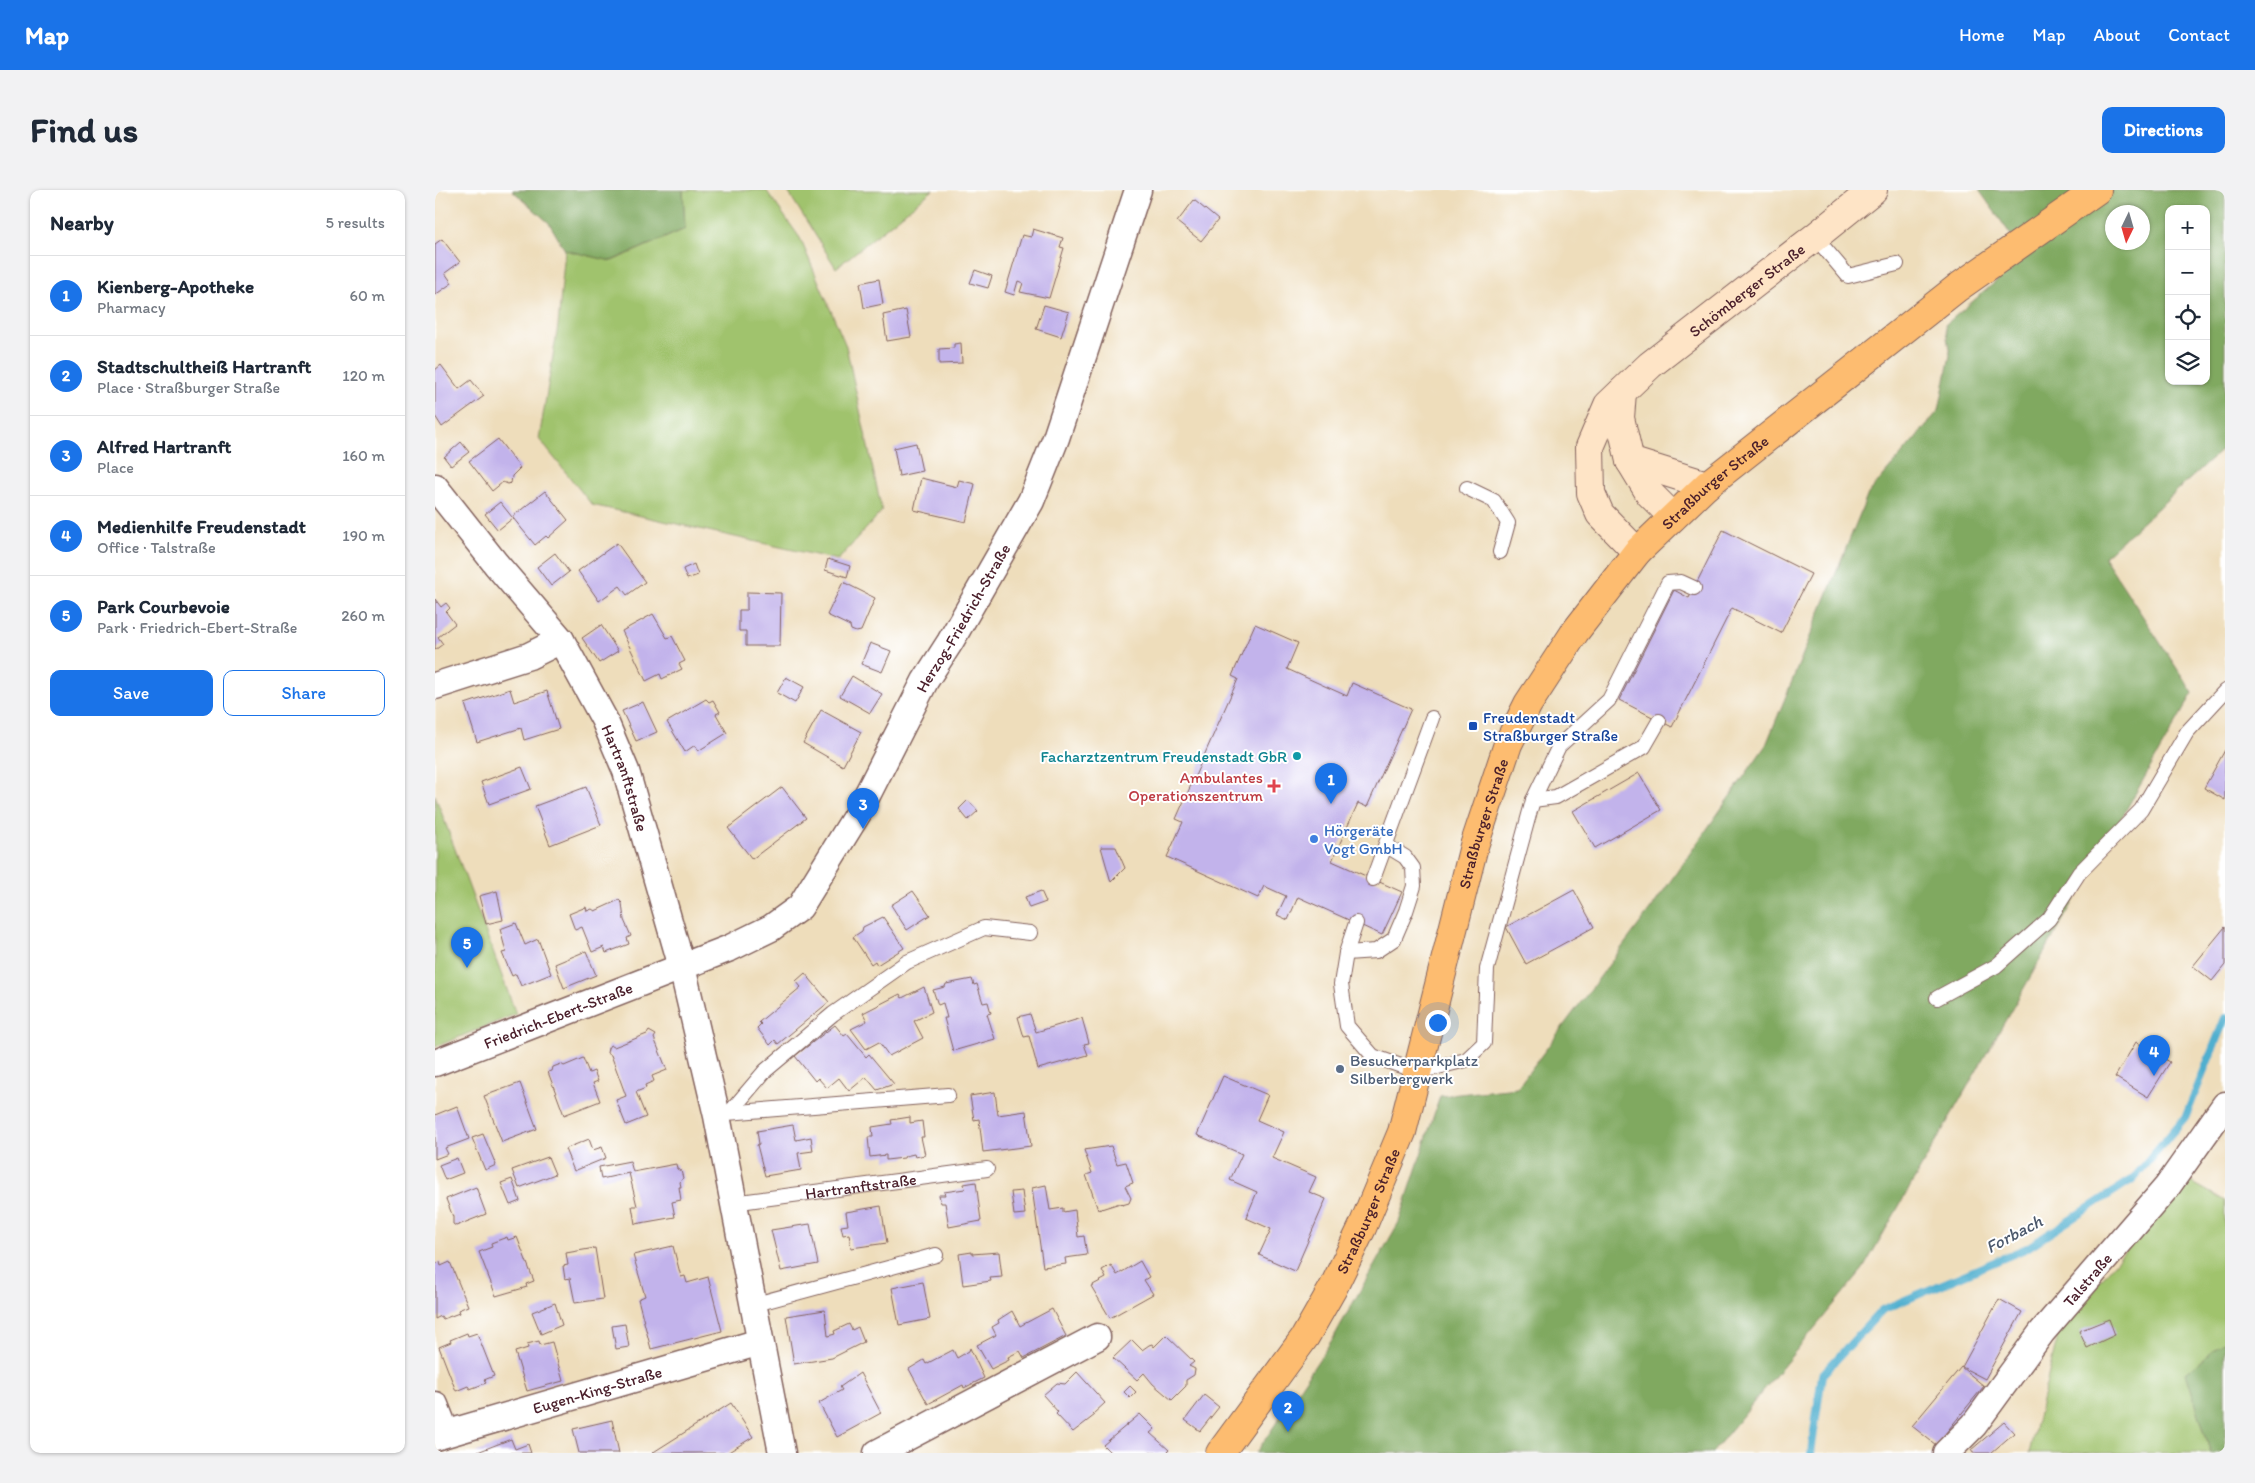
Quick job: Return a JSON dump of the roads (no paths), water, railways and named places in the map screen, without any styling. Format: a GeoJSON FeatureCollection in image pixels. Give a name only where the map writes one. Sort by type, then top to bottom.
{"type":"FeatureCollection","features":[{"type":"Feature","properties":{"kind":"main road","name":"Schömberger Straße"},"geometry":{"type":"LineString","coordinates":[[1637,552],[1600,514],[1591,492],[1591,447],[1608,405],[1649,365],[1873,190]]}},
{"type":"Feature","properties":{"kind":"main road","name":"Straßburger Straße"},"geometry":{"type":"LineString","coordinates":[[1220,1453],[1305,1337],[1333,1288],[1362,1228],[1402,1132],[1473,846],[1508,744],[1528,704],[1556,659],[1637,552],[1707,484],[1957,288],[2097,190]]}},
{"type":"Feature","properties":{"kind":"main road"},"geometry":{"type":"LineString","coordinates":[[1622,392],[1620,418],[1630,461],[1650,494],[1673,517]]}},
{"type":"Feature","properties":{"kind":"main road"},"geometry":{"type":"LineString","coordinates":[[1630,461],[1707,484]]}},
{"type":"Feature","properties":{"kind":"street","name":"Herzog-Friedrich-Straße"},"geometry":{"type":"LineString","coordinates":[[682,966],[730,948],[771,928],[800,907],[858,812],[925,681],[950,642],[1031,501],[1055,438],[1138,190]]}},
{"type":"Feature","properties":{"kind":"street","name":"Hartranftstraße"},"geometry":{"type":"LineString","coordinates":[[435,488],[496,564],[561,640],[604,719],[626,771],[724,1114],[733,1203],[782,1453]]}},
{"type":"Feature","properties":{"kind":"street"},"geometry":{"type":"LineString","coordinates":[[435,686],[529,656],[561,640]]}},
{"type":"Feature","properties":{"kind":"street","name":"Friedrich-Ebert-Straße"},"geometry":{"type":"LineString","coordinates":[[435,1063],[682,966]]}},
{"type":"Feature","properties":{"kind":"street","name":"Talstraße"},"geometry":{"type":"LineString","coordinates":[[1946,1453],[1974,1425],[2042,1332],[2167,1187],[2225,1105]]}},
{"type":"Feature","properties":{"kind":"street"},"geometry":{"type":"LineString","coordinates":[[877,1453],[1097,1337]]}},
{"type":"Feature","properties":{"kind":"street","name":"Eugen-King-Straße"},"geometry":{"type":"LineString","coordinates":[[441,1435],[759,1342]]}},
{"type":"Feature","properties":{"kind":"street"},"geometry":{"type":"LineString","coordinates":[[435,1405],[441,1435]]}},
{"type":"Feature","properties":{"kind":"lane"},"geometry":{"type":"LineString","coordinates":[[1815,237],[1848,276],[1897,264]]}},
{"type":"Feature","properties":{"kind":"lane"},"geometry":{"type":"LineString","coordinates":[[1467,488],[1494,501],[1508,523],[1500,552]]}},
{"type":"Feature","properties":{"kind":"lane"},"geometry":{"type":"LineString","coordinates":[[1355,923],[1346,952],[1341,984],[1347,1026],[1373,1056],[1418,1072],[1466,1060],[1484,1043],[1487,969],[1533,800],[1559,746],[1609,700],[1668,583],[1681,582],[1694,588]]}},
{"type":"Feature","properties":{"kind":"lane"},"geometry":{"type":"LineString","coordinates":[[1937,998],[1996,966],[2049,919],[2079,873],[2141,810],[2187,732],[2225,691]]}},
{"type":"Feature","properties":{"kind":"lane"},"geometry":{"type":"LineString","coordinates":[[1373,879],[1387,846],[1432,718]]}},
{"type":"Feature","properties":{"kind":"lane"},"geometry":{"type":"LineString","coordinates":[[1533,800],[1557,797],[1643,747],[1659,721]]}},
{"type":"Feature","properties":{"kind":"lane"},"geometry":{"type":"LineString","coordinates":[[1346,952],[1376,950],[1394,939],[1406,911],[1414,886],[1413,868],[1405,858],[1387,846]]}},
{"type":"Feature","properties":{"kind":"lane"},"geometry":{"type":"LineString","coordinates":[[724,1114],[765,1071],[833,1014],[907,962],[984,928],[1030,933]]}},
{"type":"Feature","properties":{"kind":"lane"},"geometry":{"type":"LineString","coordinates":[[724,1114],[949,1095]]}},
{"type":"Feature","properties":{"kind":"lane","name":"Hartranftstraße"},"geometry":{"type":"LineString","coordinates":[[733,1203],[987,1169]]}},
{"type":"Feature","properties":{"kind":"lane"},"geometry":{"type":"LineString","coordinates":[[753,1305],[936,1255]]}},
{"type":"Feature","properties":{"kind":"waterway","name":"Forbach"},"geometry":{"type":"LineString","coordinates":[[1811,1453],[1822,1375],[1882,1310],[2027,1248],[2133,1179],[2186,1116],[2225,1018]]}},
{"type":"Feature","properties":{"kind":"place","name":"Freudenstadt Straßburger Straße"},"geometry":{"type":"Point","coordinates":[1473,726]}},
{"type":"Feature","properties":{"kind":"place","name":"Facharztzentrum Freudenstadt GbR"},"geometry":{"type":"Point","coordinates":[1297,756]}},
{"type":"Feature","properties":{"kind":"place","name":"Ambulantes Operationszentrum"},"geometry":{"type":"Point","coordinates":[1274,786]}},
{"type":"Feature","properties":{"kind":"place","name":"Kienberg-Apotheke"},"geometry":{"type":"Point","coordinates":[1331,804]}},
{"type":"Feature","properties":{"kind":"place","name":"Alfred Hartranft"},"geometry":{"type":"Point","coordinates":[863,829]}},
{"type":"Feature","properties":{"kind":"place","name":"Hörgeräte Vogt GmbH"},"geometry":{"type":"Point","coordinates":[1314,839]}},
{"type":"Feature","properties":{"kind":"place","name":"Park Courbevoie"},"geometry":{"type":"Point","coordinates":[467,968]}},
{"type":"Feature","properties":{"kind":"place","name":"Besucherparkplatz Silberbergwerk"},"geometry":{"type":"Point","coordinates":[1340,1069]}},
{"type":"Feature","properties":{"kind":"place","name":"Medienhilfe Freudenstadt"},"geometry":{"type":"Point","coordinates":[2154,1076]}},
{"type":"Feature","properties":{"kind":"place","name":"Stadtschultheiß Hartranft"},"geometry":{"type":"Point","coordinates":[1288,1432]}}]}
